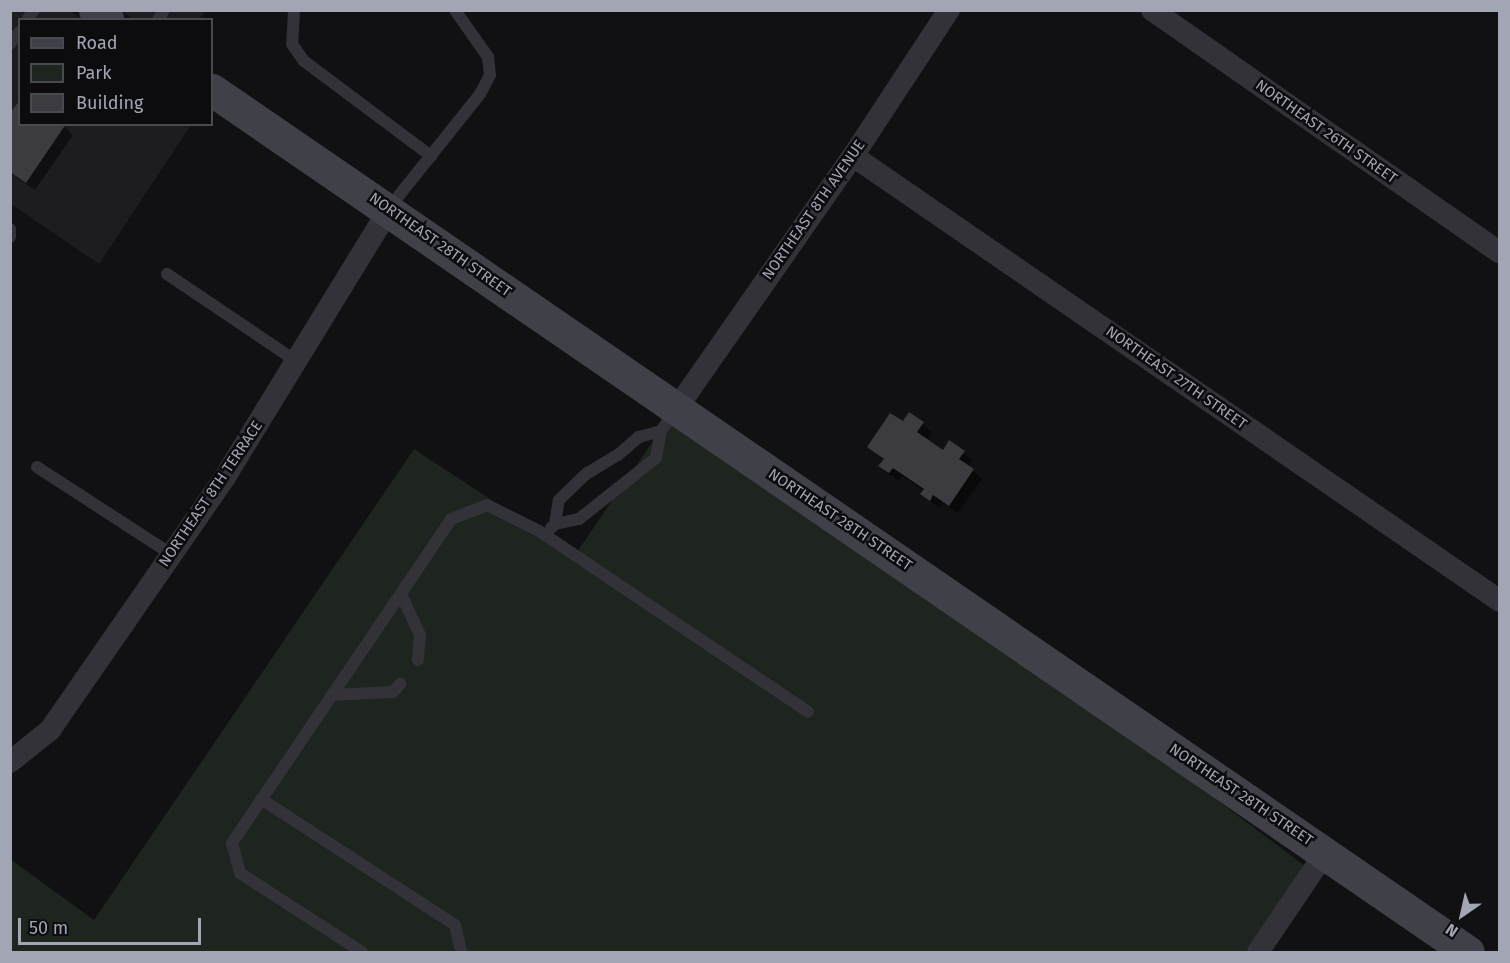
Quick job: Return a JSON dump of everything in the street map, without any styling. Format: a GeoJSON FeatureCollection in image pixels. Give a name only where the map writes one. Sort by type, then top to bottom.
{"type":"FeatureCollection","features":[{"type":"Feature","properties":{"kind":"street","name":"NORTHEAST 8TH AVENUE"},"geometry":{"type":"LineString","coordinates":[[669,419],[852,156],[949,10]]}},
{"type":"Feature","properties":{"kind":"street","name":"NORTHEAST 26TH STREET"},"geometry":{"type":"LineString","coordinates":[[1152,10],[1500,253]]}},
{"type":"Feature","properties":{"kind":"street","name":"NORTHEAST 28TH STREET"},"geometry":{"type":"LineString","coordinates":[[213,91],[388,209],[669,419],[1325,854],[1468,952]]}},
{"type":"Feature","properties":{"kind":"street","name":"NORTHEAST 27TH STREET"},"geometry":{"type":"LineString","coordinates":[[852,156],[1500,601]]}},
{"type":"Feature","properties":{"kind":"street","name":"NORTHEAST 8TH TERRACE"},"geometry":{"type":"LineString","coordinates":[[10,762],[50,730],[225,477],[388,209]]}},
{"type":"Feature","properties":{"kind":"street"},"geometry":{"type":"LineString","coordinates":[[1258,952],[1325,854]]}},
{"type":"Feature","properties":{"kind":"lane"},"geometry":{"type":"LineString","coordinates":[[294,10],[292,44],[304,61],[431,156]]}},
{"type":"Feature","properties":{"kind":"lane"},"geometry":{"type":"LineString","coordinates":[[388,209],[480,94],[490,75],[488,57],[455,10]]}},
{"type":"Feature","properties":{"kind":"lane"},"geometry":{"type":"LineString","coordinates":[[10,229],[10,237]]}},
{"type":"Feature","properties":{"kind":"lane"},"geometry":{"type":"LineString","coordinates":[[167,274],[296,361]]}},
{"type":"Feature","properties":{"kind":"lane"},"geometry":{"type":"LineString","coordinates":[[555,524],[559,500],[586,474],[618,455],[639,437],[669,419]]}},
{"type":"Feature","properties":{"kind":"lane"},"geometry":{"type":"LineString","coordinates":[[544,535],[555,524],[579,519],[656,458],[669,419]]}},
{"type":"Feature","properties":{"kind":"lane"},"geometry":{"type":"LineString","coordinates":[[37,467],[171,554]]}},
{"type":"Feature","properties":{"kind":"lane"},"geometry":{"type":"LineString","coordinates":[[362,952],[240,873],[231,843],[451,519],[487,505],[544,535],[808,712]]}},
{"type":"Feature","properties":{"kind":"lane"},"geometry":{"type":"LineString","coordinates":[[401,594],[420,635],[418,660]]}},
{"type":"Feature","properties":{"kind":"lane"},"geometry":{"type":"LineString","coordinates":[[332,695],[393,692],[400,684]]}},
{"type":"Feature","properties":{"kind":"lane"},"geometry":{"type":"LineString","coordinates":[[261,799],[456,925],[461,952]]}},
{"type":"Feature","properties":{"kind":"shaded area"},"geometry":{"type":"Polygon","coordinates":[[[11,11],[69,11],[81,18],[18,18],[18,126],[190,126],[99,264],[11,204],[11,11]]]}},
{"type":"Feature","properties":{"kind":"shaded area"},"geometry":{"type":"Polygon","coordinates":[[[120,11],[205,11],[200,18],[131,18],[120,11]]]}},
{"type":"Feature","properties":{"kind":"green space"},"geometry":{"type":"Polygon","coordinates":[[[668,419],[1160,757],[1305,866],[1246,952],[11,952],[10,859],[94,920],[414,449],[575,555],[668,419]]]}},
{"type":"Feature","properties":{"kind":"building"},"geometry":{"type":"Polygon","coordinates":[[[18,103],[18,126],[65,126],[26,183],[10,172],[10,113],[18,103]]]}},
{"type":"Feature","properties":{"kind":"building"},"geometry":{"type":"Polygon","coordinates":[[[909,412],[924,422],[917,432],[943,450],[949,440],[965,451],[959,459],[974,469],[949,506],[933,495],[930,501],[920,494],[924,489],[893,468],[889,473],[878,466],[884,459],[867,447],[890,413],[903,421],[909,412]]]}}]}
